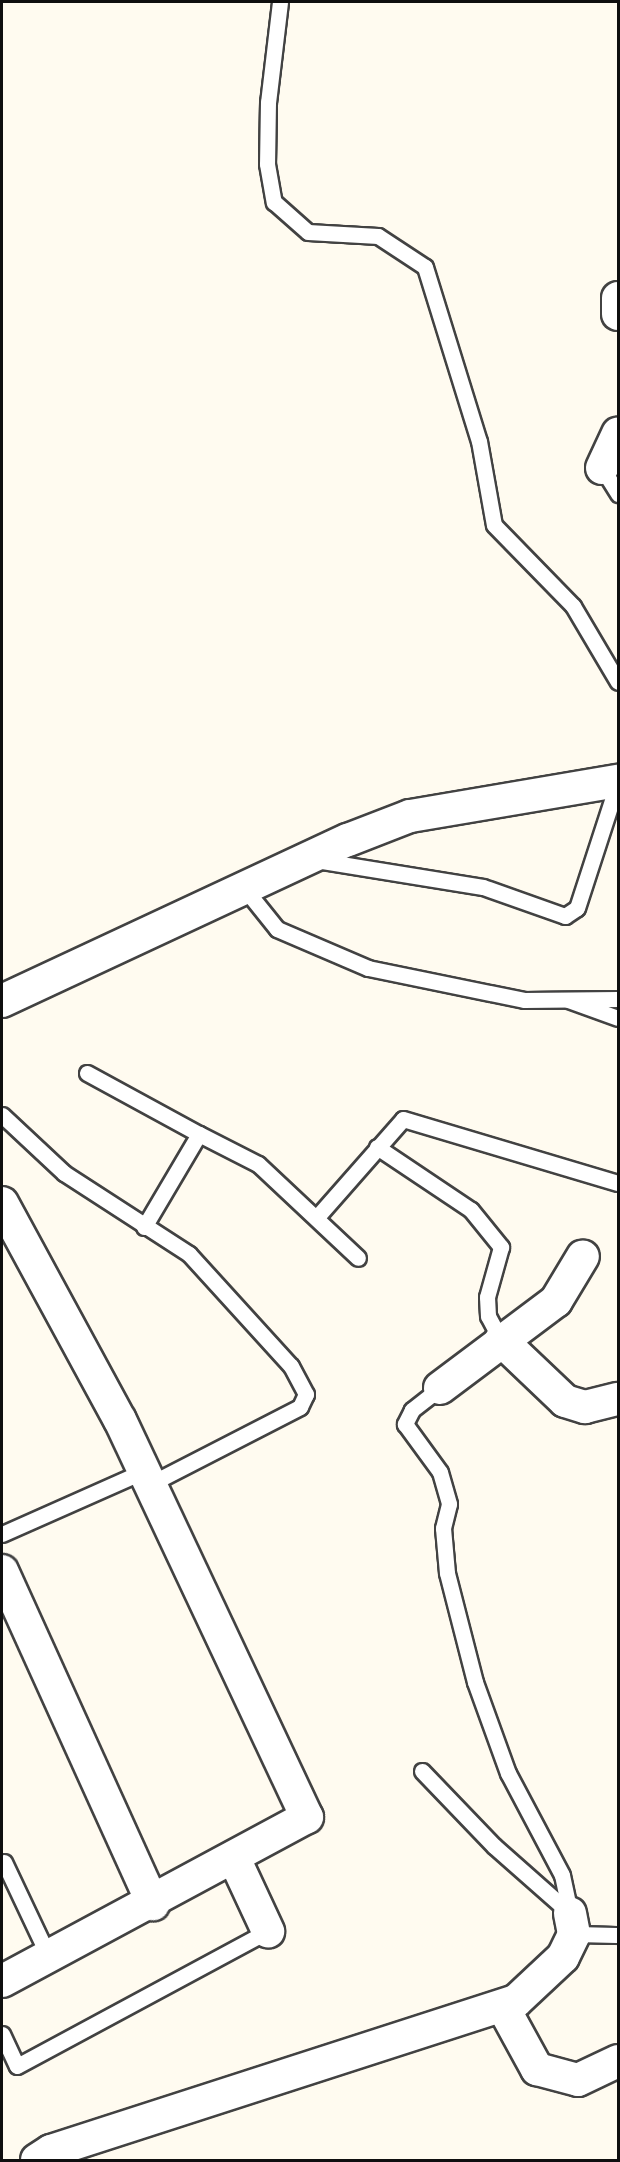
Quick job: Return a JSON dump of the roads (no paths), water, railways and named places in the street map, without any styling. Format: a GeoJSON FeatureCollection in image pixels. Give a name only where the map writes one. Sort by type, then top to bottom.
{"type":"FeatureCollection","features":[{"type":"Feature","properties":{"kind":"street"},"geometry":{"type":"LineString","coordinates":[[618,297],[618,314]]}},
{"type":"Feature","properties":{"kind":"street"},"geometry":{"type":"LineString","coordinates":[[602,468],[618,433]]}},
{"type":"Feature","properties":{"kind":"street"},"geometry":{"type":"LineString","coordinates":[[2,1001],[307,859],[410,816],[618,781]]}},
{"type":"Feature","properties":{"kind":"street"},"geometry":{"type":"LineString","coordinates":[[2,1203],[147,1477],[307,1817],[153,1904],[2,1981]]}},
{"type":"Feature","properties":{"kind":"street"},"geometry":{"type":"LineString","coordinates":[[440,1388],[556,1301],[583,1256]]}},
{"type":"Feature","properties":{"kind":"street"},"geometry":{"type":"LineString","coordinates":[[501,1340],[565,1401],[585,1407],[618,1399]]}},
{"type":"Feature","properties":{"kind":"street"},"geometry":{"type":"LineString","coordinates":[[2,1571],[153,1904]]}},
{"type":"Feature","properties":{"kind":"street"},"geometry":{"type":"LineString","coordinates":[[234,1858],[268,1930]]}},
{"type":"Feature","properties":{"kind":"street"},"geometry":{"type":"LineString","coordinates":[[37,2160],[51,2151],[503,2007],[542,1981],[572,1923]]}},
{"type":"Feature","properties":{"kind":"street"},"geometry":{"type":"LineString","coordinates":[[503,2007],[522,2048],[547,2074],[578,2080],[618,2061]]}},
{"type":"Feature","properties":{"kind":"lane"},"geometry":{"type":"LineString","coordinates":[[280,2],[268,102],[267,164],[274,202],[308,232],[378,236],[425,267],[479,441],[494,525],[573,606],[618,682]]}},
{"type":"Feature","properties":{"kind":"lane"},"geometry":{"type":"LineString","coordinates":[[602,468],[618,494]]}},
{"type":"Feature","properties":{"kind":"lane"},"geometry":{"type":"LineString","coordinates":[[307,859],[483,887],[565,916],[577,908],[618,781]]}},
{"type":"Feature","properties":{"kind":"lane"},"geometry":{"type":"LineString","coordinates":[[245,889],[277,929],[368,968],[496,995],[618,999]]}},
{"type":"Feature","properties":{"kind":"lane"},"geometry":{"type":"LineString","coordinates":[[566,999],[618,1018]]}},
{"type":"Feature","properties":{"kind":"lane"},"geometry":{"type":"LineString","coordinates":[[87,1073],[258,1164],[317,1216],[358,1258]]}},
{"type":"Feature","properties":{"kind":"lane"},"geometry":{"type":"LineString","coordinates":[[2,1115],[64,1173],[144,1227],[189,1254],[291,1366],[306,1394],[300,1407],[147,1477],[2,1534]]}},
{"type":"Feature","properties":{"kind":"lane"},"geometry":{"type":"LineString","coordinates":[[317,1216],[403,1119],[618,1183]]}},
{"type":"Feature","properties":{"kind":"lane"},"geometry":{"type":"LineString","coordinates":[[144,1227],[199,1134]]}},
{"type":"Feature","properties":{"kind":"lane"},"geometry":{"type":"LineString","coordinates":[[377,1147],[471,1210],[501,1247],[487,1297],[488,1316],[501,1340]]}},
{"type":"Feature","properties":{"kind":"lane"},"geometry":{"type":"LineString","coordinates":[[440,1388],[412,1410],[405,1424],[440,1472],[449,1504],[443,1528],[447,1573],[475,1682],[508,1773],[562,1875],[572,1923]]}},
{"type":"Feature","properties":{"kind":"lane"},"geometry":{"type":"LineString","coordinates":[[422,1771],[572,1923],[618,1935]]}},
{"type":"Feature","properties":{"kind":"lane"},"geometry":{"type":"LineString","coordinates":[[4,1862],[49,1957]]}},
{"type":"Feature","properties":{"kind":"lane"},"geometry":{"type":"LineString","coordinates":[[2,2034],[17,2066],[268,1930]]}}]}
